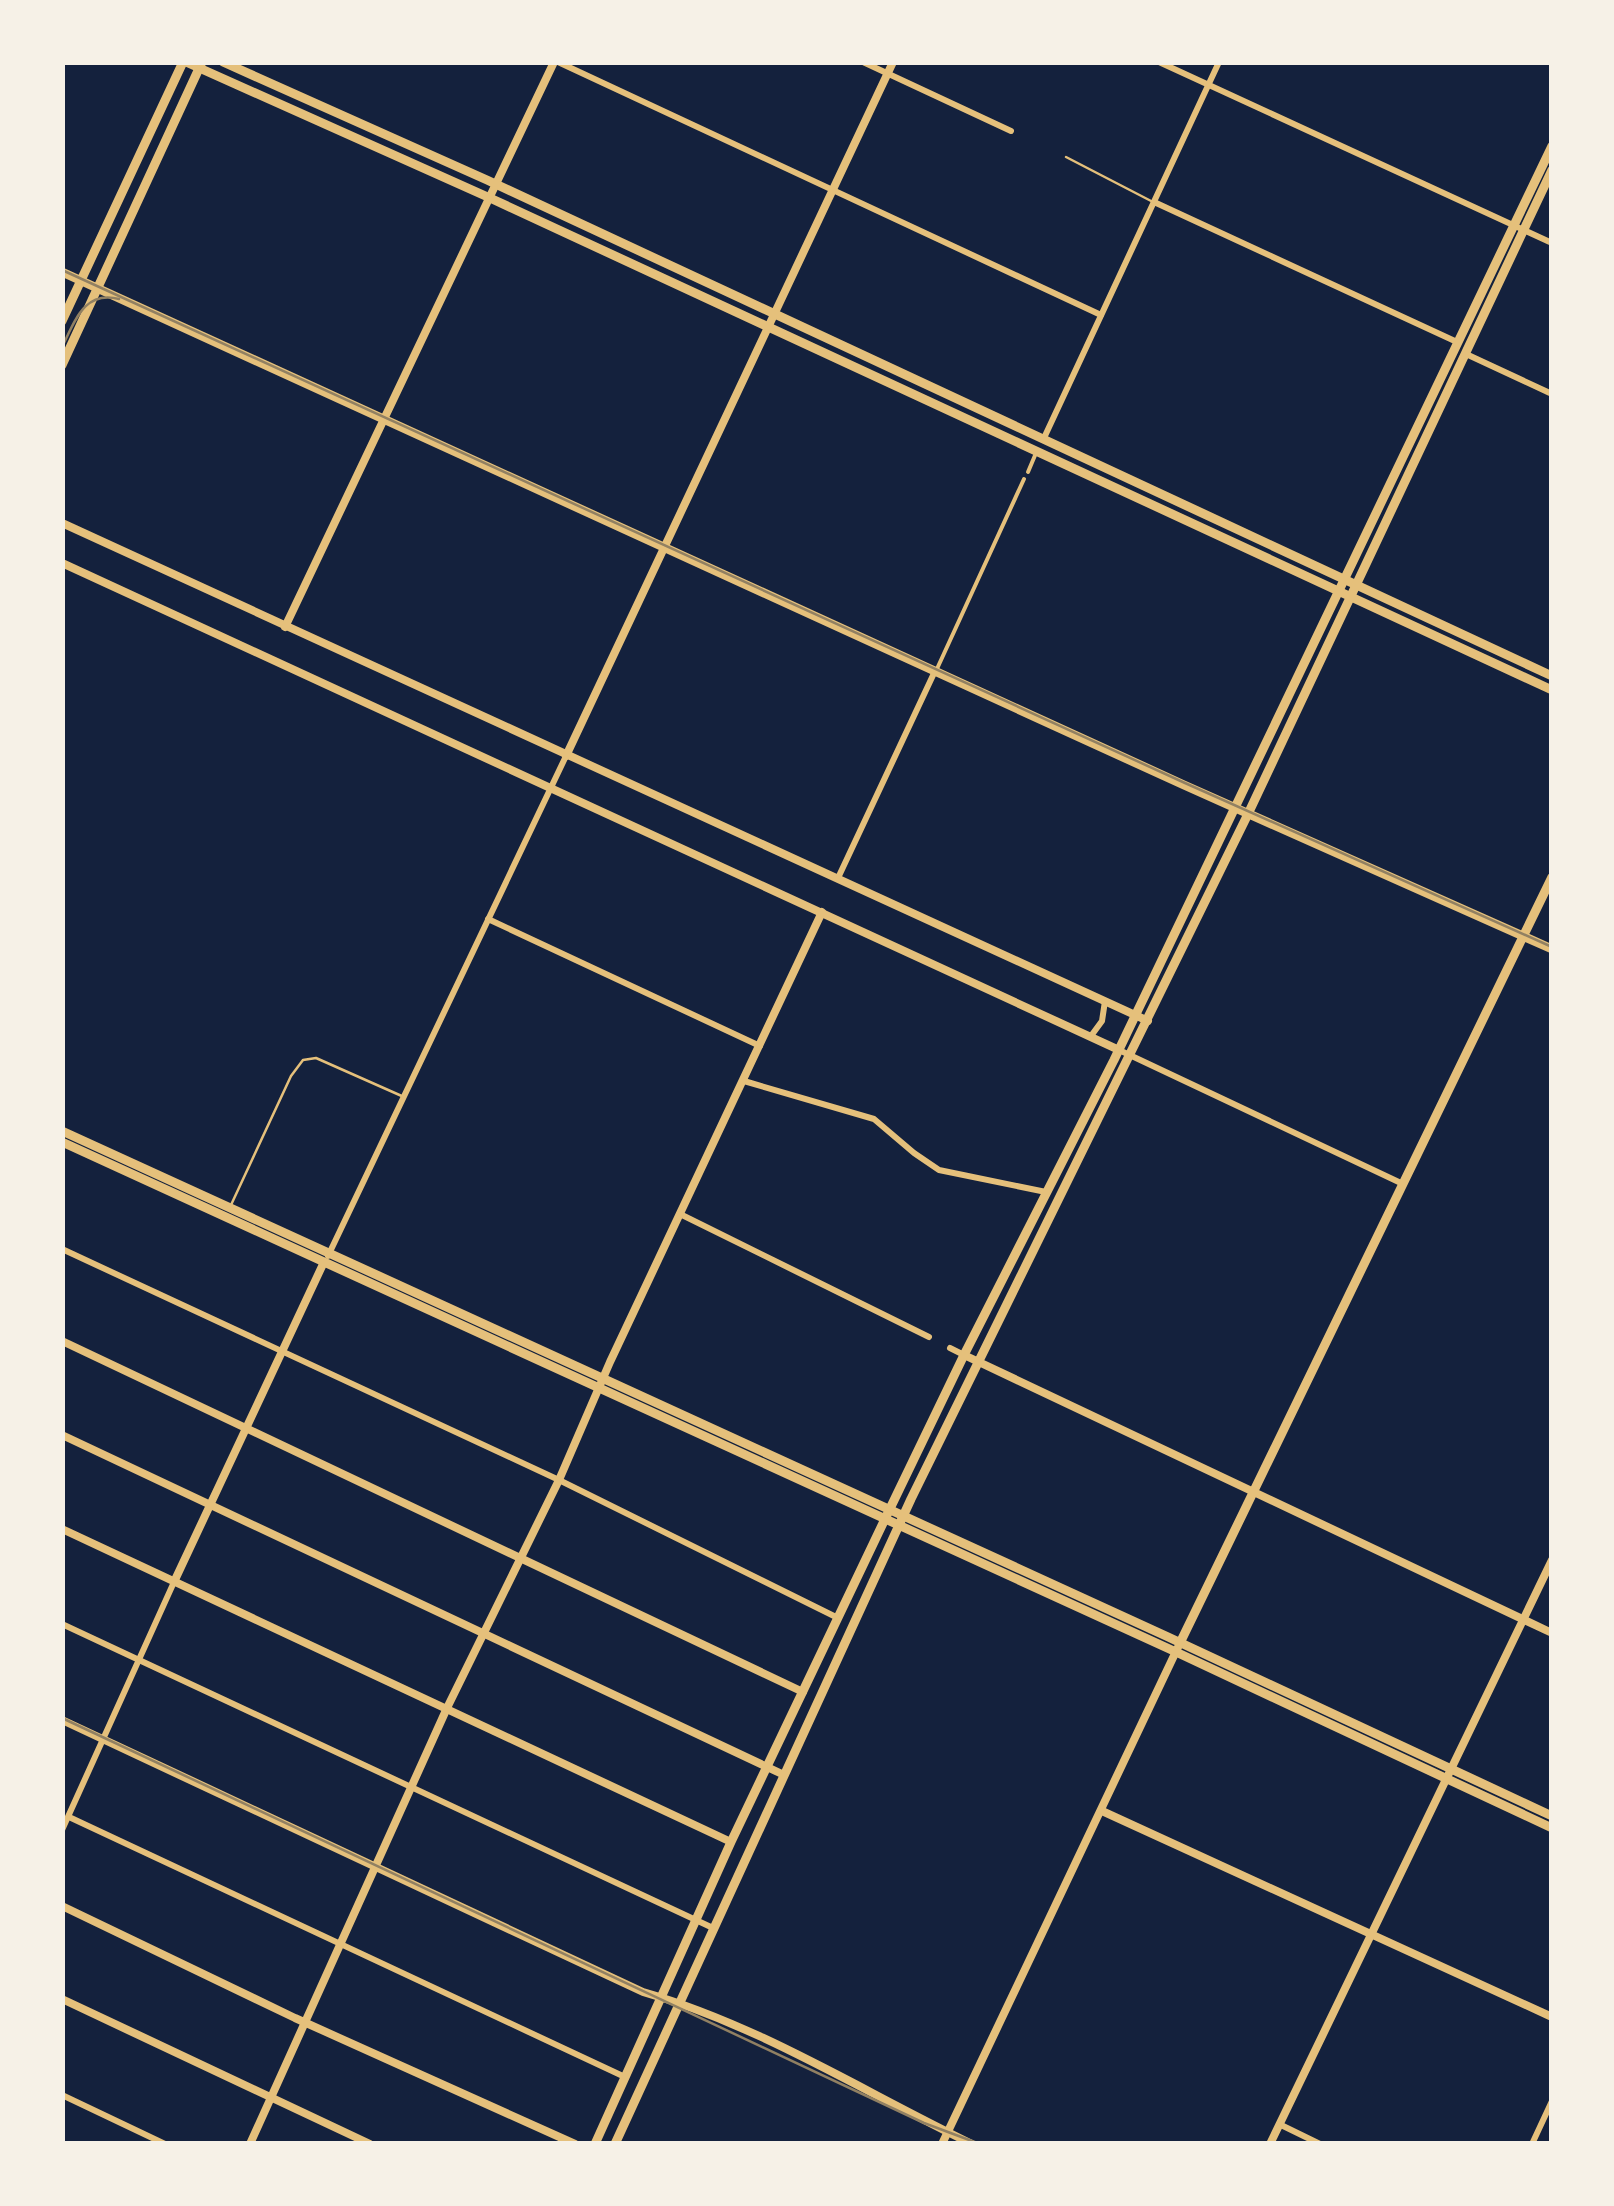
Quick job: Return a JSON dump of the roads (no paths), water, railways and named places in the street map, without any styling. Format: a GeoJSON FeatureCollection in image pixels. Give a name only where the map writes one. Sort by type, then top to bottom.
{"type":"FeatureCollection","features":[{"type":"Feature","properties":{"kind":"main road"},"geometry":{"type":"LineString","coordinates":[[62,320],[185,62],[200,65],[1552,690]]}},
{"type":"Feature","properties":{"kind":"main road"},"geometry":{"type":"LineString","coordinates":[[223,62],[1552,676]]}},
{"type":"Feature","properties":{"kind":"main road"},"geometry":{"type":"LineString","coordinates":[[62,365],[200,65]]}},
{"type":"Feature","properties":{"kind":"main road"},"geometry":{"type":"LineString","coordinates":[[595,2144],[731,1842],[887,1514],[1119,1050],[1552,146]]}},
{"type":"Feature","properties":{"kind":"main road"},"geometry":{"type":"LineString","coordinates":[[614,2144],[782,1774],[978,1360],[1131,1056],[1352,600],[1552,170]]}},
{"type":"Feature","properties":{"kind":"main road"},"geometry":{"type":"LineString","coordinates":[[62,272],[1234,808],[1552,949]]}},
{"type":"Feature","properties":{"kind":"main road"},"geometry":{"type":"LineString","coordinates":[[1178,1647],[1552,877]]}},
{"type":"Feature","properties":{"kind":"main road"},"geometry":{"type":"LineString","coordinates":[[62,1131],[230,1208],[327,1258]]}},
{"type":"Feature","properties":{"kind":"main road"},"geometry":{"type":"LineString","coordinates":[[62,1142],[327,1258],[1178,1647],[1448,1774],[1552,1828]]}},
{"type":"Feature","properties":{"kind":"main road"},"geometry":{"type":"LineString","coordinates":[[1448,1774],[1552,1816]]}},
{"type":"Feature","properties":{"kind":"street"},"geometry":{"type":"LineString","coordinates":[[284,626],[556,62],[1101,315]]}},
{"type":"Feature","properties":{"kind":"street"},"geometry":{"type":"LineString","coordinates":[[863,62],[1011,131]]}},
{"type":"Feature","properties":{"kind":"street"},"geometry":{"type":"LineString","coordinates":[[62,1830],[280,1352],[666,548],[893,62]]}},
{"type":"Feature","properties":{"kind":"street"},"geometry":{"type":"LineString","coordinates":[[1159,62],[1552,243]]}},
{"type":"Feature","properties":{"kind":"street"},"geometry":{"type":"LineString","coordinates":[[1044,438],[1218,62]]}},
{"type":"Feature","properties":{"kind":"street"},"geometry":{"type":"LineString","coordinates":[[1154,202],[1457,342]]}},
{"type":"Feature","properties":{"kind":"street"},"geometry":{"type":"LineString","coordinates":[[1466,354],[1552,394]]}},
{"type":"Feature","properties":{"kind":"street"},"geometry":{"type":"LineString","coordinates":[[1028,472],[1038,450]]}},
{"type":"Feature","properties":{"kind":"street"},"geometry":{"type":"LineString","coordinates":[[838,878],[1024,479]]}},
{"type":"Feature","properties":{"kind":"street"},"geometry":{"type":"LineString","coordinates":[[62,523],[1148,1021]]}},
{"type":"Feature","properties":{"kind":"street"},"geometry":{"type":"LineString","coordinates":[[62,563],[1091,1036],[1403,1184]]}},
{"type":"Feature","properties":{"kind":"street"},"geometry":{"type":"LineString","coordinates":[[250,2144],[448,1708],[559,1480],[600,1383],[822,912]]}},
{"type":"Feature","properties":{"kind":"street"},"geometry":{"type":"LineString","coordinates":[[488,919],[760,1046]]}},
{"type":"Feature","properties":{"kind":"street"},"geometry":{"type":"LineString","coordinates":[[1091,1036],[1102,1021],[1105,1000]]}},
{"type":"Feature","properties":{"kind":"street"},"geometry":{"type":"LineString","coordinates":[[744,1081],[874,1119],[939,1170],[1049,1192]]}},
{"type":"Feature","properties":{"kind":"street"},"geometry":{"type":"LineString","coordinates":[[680,1214],[928,1337]]}},
{"type":"Feature","properties":{"kind":"street"},"geometry":{"type":"LineString","coordinates":[[62,1249],[559,1480],[838,1618]]}},
{"type":"Feature","properties":{"kind":"street"},"geometry":{"type":"LineString","coordinates":[[62,1341],[803,1692]]}},
{"type":"Feature","properties":{"kind":"street"},"geometry":{"type":"LineString","coordinates":[[950,1348],[1552,1633]]}},
{"type":"Feature","properties":{"kind":"street"},"geometry":{"type":"LineString","coordinates":[[62,1435],[782,1774]]}},
{"type":"Feature","properties":{"kind":"street"},"geometry":{"type":"LineString","coordinates":[[62,1530],[731,1842]]}},
{"type":"Feature","properties":{"kind":"street"},"geometry":{"type":"LineString","coordinates":[[1270,2144],[1552,1560]]}},
{"type":"Feature","properties":{"kind":"street"},"geometry":{"type":"LineString","coordinates":[[62,1624],[713,1928]]}},
{"type":"Feature","properties":{"kind":"street"},"geometry":{"type":"LineString","coordinates":[[942,2144],[1178,1647]]}},
{"type":"Feature","properties":{"kind":"street"},"geometry":{"type":"LineString","coordinates":[[62,1720],[643,1992],[678,2001],[972,2144]]}},
{"type":"Feature","properties":{"kind":"street"},"geometry":{"type":"LineString","coordinates":[[1102,1811],[1552,2016]]}},
{"type":"Feature","properties":{"kind":"street"},"geometry":{"type":"LineString","coordinates":[[69,1817],[625,2077]]}},
{"type":"Feature","properties":{"kind":"street"},"geometry":{"type":"LineString","coordinates":[[62,1906],[304,2022],[575,2144]]}},
{"type":"Feature","properties":{"kind":"street"},"geometry":{"type":"LineString","coordinates":[[62,1999],[370,2144]]}},
{"type":"Feature","properties":{"kind":"street"},"geometry":{"type":"LineString","coordinates":[[62,2095],[166,2144]]}},
{"type":"Feature","properties":{"kind":"street"},"geometry":{"type":"LineString","coordinates":[[1532,2144],[1552,2101]]}},
{"type":"Feature","properties":{"kind":"street"},"geometry":{"type":"LineString","coordinates":[[1280,2124],[1320,2144]]}},
{"type":"Feature","properties":{"kind":"lane"},"geometry":{"type":"LineString","coordinates":[[1066,157],[1154,202]]}},
{"type":"Feature","properties":{"kind":"lane"},"geometry":{"type":"LineString","coordinates":[[230,1208],[303,1060],[323,1060],[405,1097]]}},
{"type":"Feature","properties":{"kind":"tram line"},"geometry":{"type":"LineString","coordinates":[[62,270],[1552,947]]}},
{"type":"Feature","properties":{"kind":"tram line"},"geometry":{"type":"LineString","coordinates":[[62,347],[89,303],[107,297],[119,299]]}},
{"type":"Feature","properties":{"kind":"tram line"},"geometry":{"type":"LineString","coordinates":[[62,1718],[924,2123],[980,2144]]}}]}
